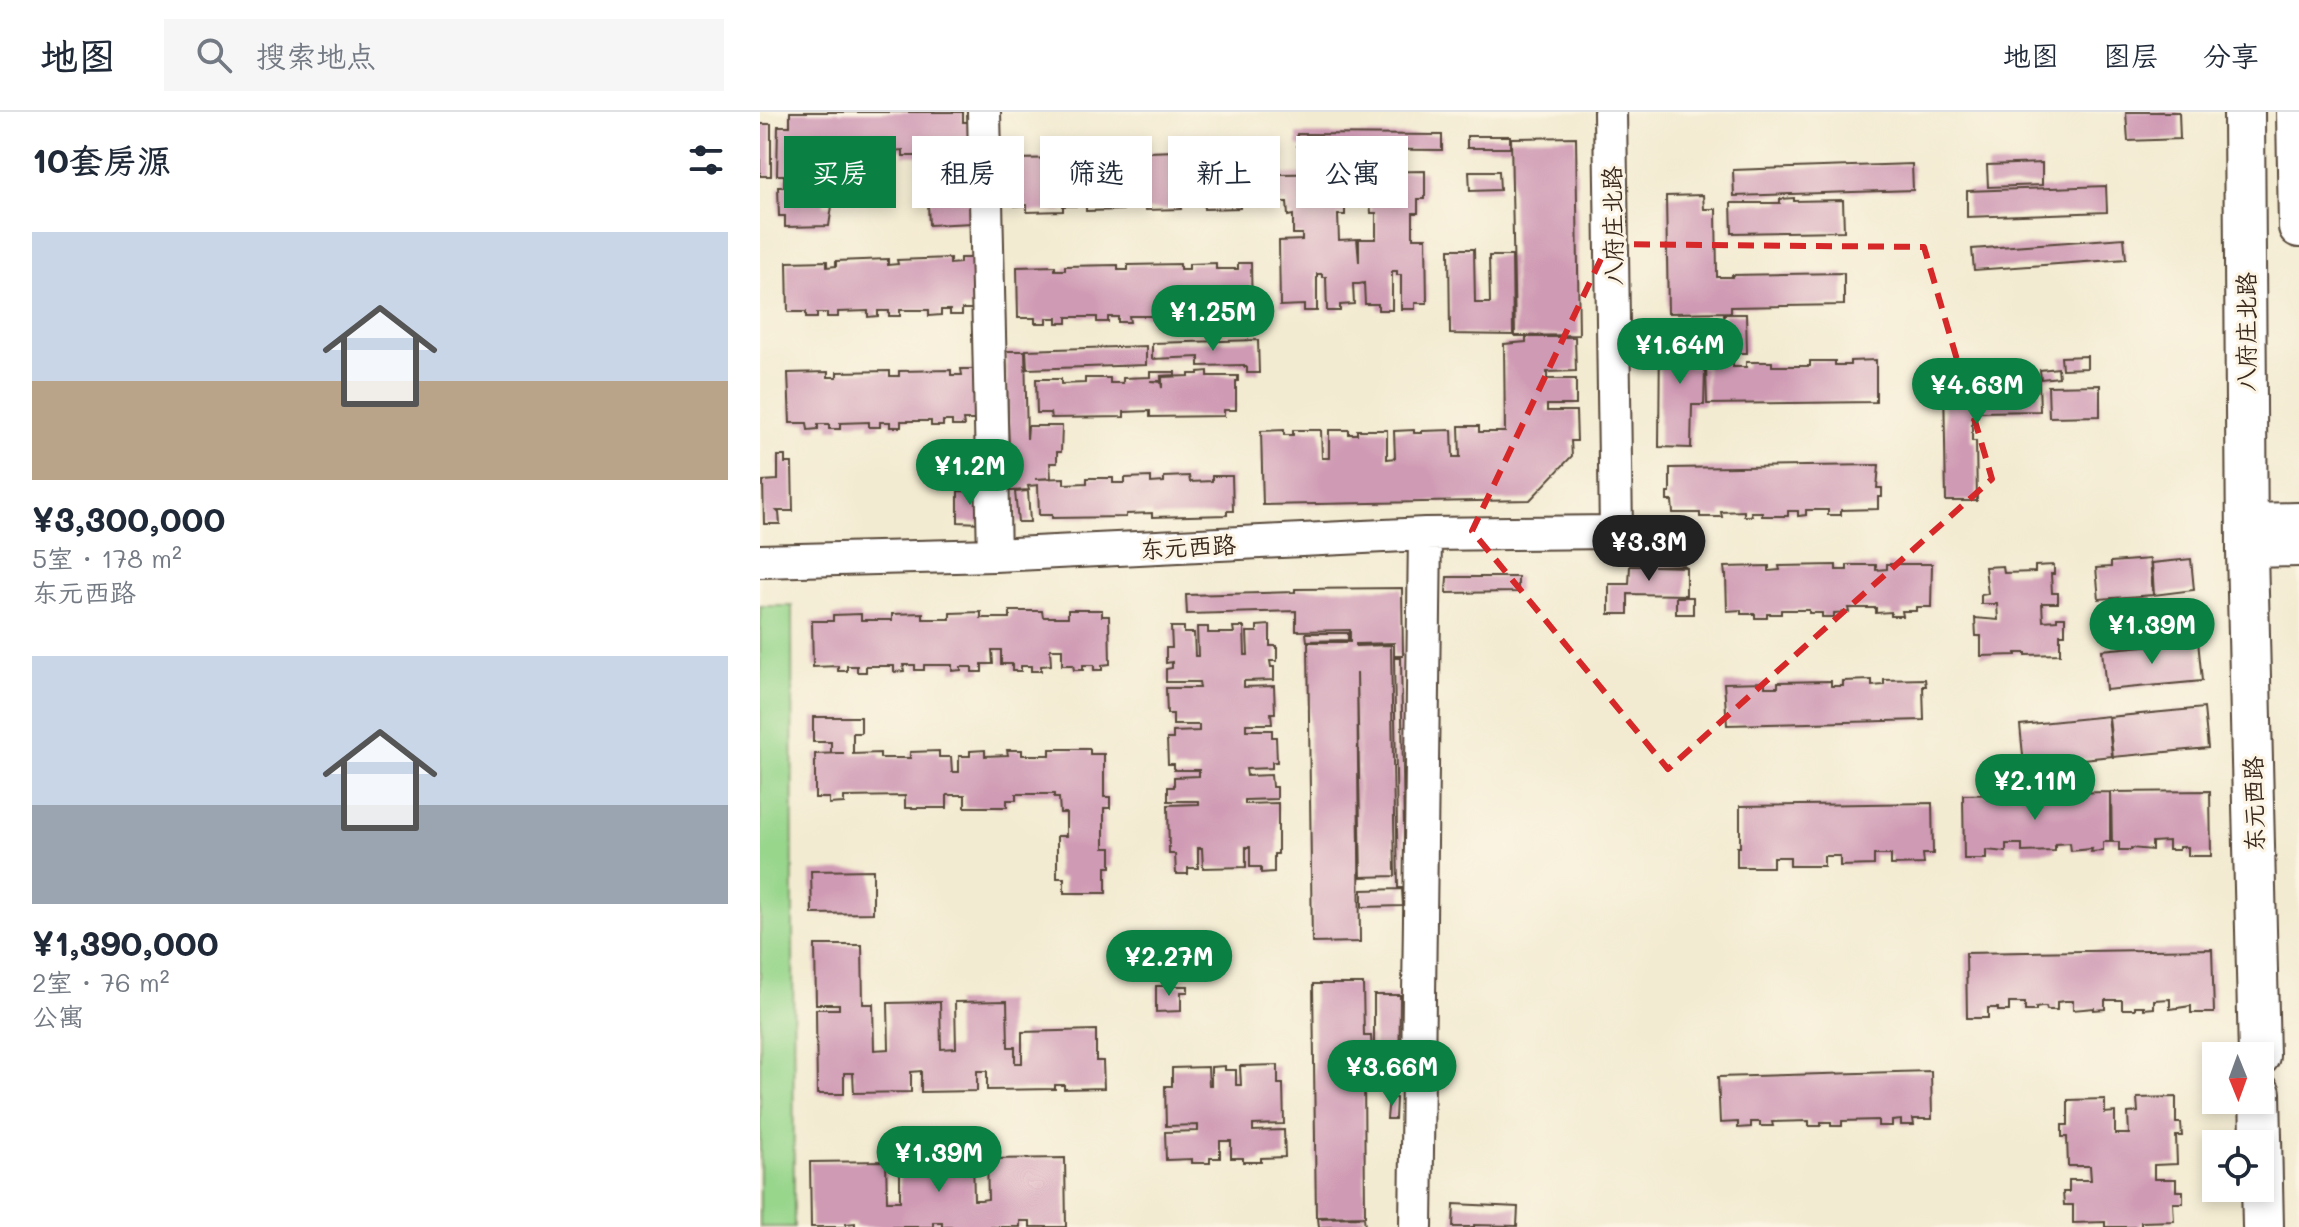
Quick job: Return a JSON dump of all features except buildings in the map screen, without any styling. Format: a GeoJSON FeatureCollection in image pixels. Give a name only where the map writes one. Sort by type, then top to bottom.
{"type":"FeatureCollection","features":[{"type":"Feature","properties":{"kind":"main road","name":"八府庄北路"},"geometry":{"type":"LineString","coordinates":[[2244,112],[2247,536]]}},
{"type":"Feature","properties":{"kind":"main road"},"geometry":{"type":"LineString","coordinates":[[2297,112],[2299,227]]}},
{"type":"Feature","properties":{"kind":"main road","name":"东元西路"},"geometry":{"type":"LineString","coordinates":[[2247,536],[2259,1042]]}},
{"type":"Feature","properties":{"kind":"main road"},"geometry":{"type":"LineString","coordinates":[[2260,1114],[2263,1227]]}},
{"type":"Feature","properties":{"kind":"street"},"geometry":{"type":"LineString","coordinates":[[984,112],[994,555]]}},
{"type":"Feature","properties":{"kind":"street","name":"八府庄北路"},"geometry":{"type":"LineString","coordinates":[[1610,112],[1616,532]]}},
{"type":"Feature","properties":{"kind":"street"},"geometry":{"type":"LineString","coordinates":[[2247,536],[2299,519]]}},
{"type":"Feature","properties":{"kind":"street","name":"东元西路"},"geometry":{"type":"LineString","coordinates":[[760,561],[994,555],[1425,534],[1616,532]]}},
{"type":"Feature","properties":{"kind":"street"},"geometry":{"type":"LineString","coordinates":[[1416,1227],[1425,534]]}},
{"type":"Feature","properties":{"kind":"street"},"geometry":{"type":"LineString","coordinates":[[2247,536],[2299,550]]}},
{"type":"Feature","properties":{"kind":"highlighted area"},"geometry":{"type":"Polygon","coordinates":[[[1608,244],[1924,247],[1992,479],[1668,769],[1472,531],[1608,244]]]}},
{"type":"Feature","properties":{"kind":"green space"},"geometry":{"type":"Polygon","coordinates":[[[760,606],[792,606],[794,1227],[760,1227],[760,606]]]}}]}
